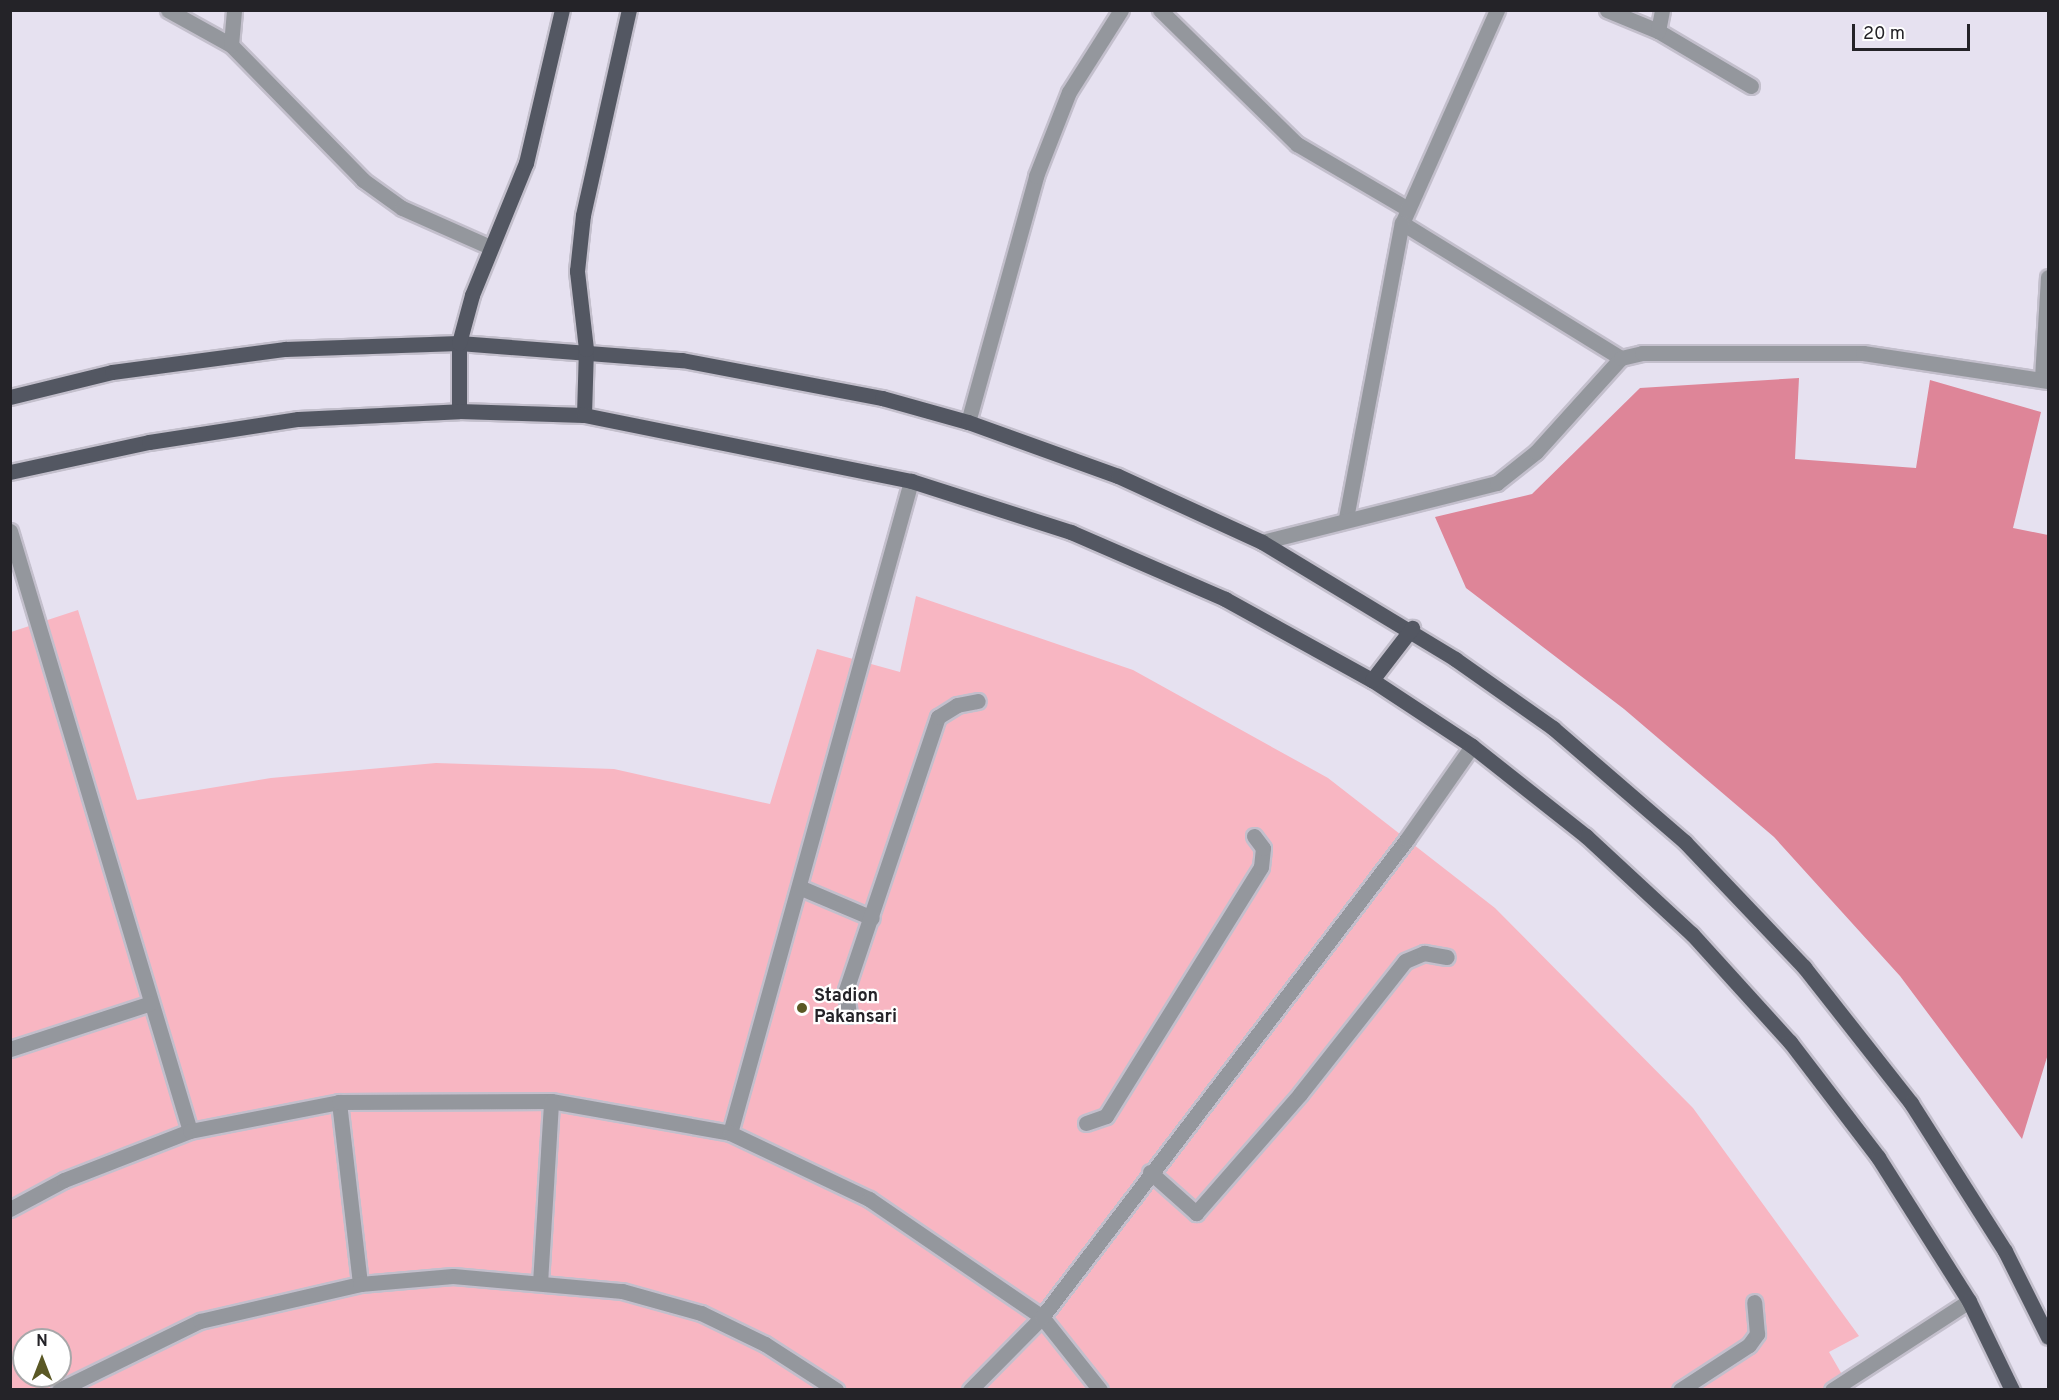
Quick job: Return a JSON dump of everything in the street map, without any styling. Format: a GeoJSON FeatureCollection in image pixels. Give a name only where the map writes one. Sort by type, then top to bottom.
{"type":"FeatureCollection","features":[{"type":"Feature","properties":{"kind":"main road"},"geometry":{"type":"LineString","coordinates":[[459,411],[459,343],[490,247],[526,163],[562,10]]}},
{"type":"Feature","properties":{"kind":"main road"},"geometry":{"type":"LineString","coordinates":[[584,415],[586,349],[577,271],[583,215],[629,10]]}},
{"type":"Feature","properties":{"kind":"main road"},"geometry":{"type":"LineString","coordinates":[[10,398],[112,372],[285,349],[459,343],[586,349],[777,375],[968,423],[1118,476],[1262,542],[1412,628],[1553,728],[1667,827],[1804,967],[1911,1103],[2005,1251],[2049,1336]]}},
{"type":"Feature","properties":{"kind":"main road"},"geometry":{"type":"LineString","coordinates":[[10,472],[149,442],[298,419],[459,411],[584,415],[911,481],[1071,532],[1194,585],[1372,680],[1472,746],[1586,836],[1692,934],[1790,1042],[1878,1157],[1969,1301],[2012,1389]]}},
{"type":"Feature","properties":{"kind":"main road"},"geometry":{"type":"LineString","coordinates":[[1372,680],[1412,628]]}},
{"type":"Feature","properties":{"kind":"street"},"geometry":{"type":"LineString","coordinates":[[168,10],[231,45],[363,180],[402,208],[490,247]]}},
{"type":"Feature","properties":{"kind":"street"},"geometry":{"type":"LineString","coordinates":[[231,45],[234,10]]}},
{"type":"Feature","properties":{"kind":"street"},"geometry":{"type":"LineString","coordinates":[[968,423],[1036,176],[1069,92],[1121,10]]}},
{"type":"Feature","properties":{"kind":"street"},"geometry":{"type":"LineString","coordinates":[[1160,10],[1297,144],[1621,358],[1797,349],[2045,380],[2049,278]]}},
{"type":"Feature","properties":{"kind":"street"},"geometry":{"type":"LineString","coordinates":[[1346,518],[1404,215],[1497,10]]}},
{"type":"Feature","properties":{"kind":"street"},"geometry":{"type":"LineString","coordinates":[[1607,10],[1658,32],[1751,86]]}},
{"type":"Feature","properties":{"kind":"street"},"geometry":{"type":"LineString","coordinates":[[1658,32],[1662,10]]}},
{"type":"Feature","properties":{"kind":"street"},"geometry":{"type":"LineString","coordinates":[[1262,542],[1346,518],[1497,483],[1536,452],[1621,358]]}},
{"type":"Feature","properties":{"kind":"street"},"geometry":{"type":"LineString","coordinates":[[730,1133],[911,481]]}},
{"type":"Feature","properties":{"kind":"street"},"geometry":{"type":"LineString","coordinates":[[10,531],[190,1131]]}},
{"type":"Feature","properties":{"kind":"street"},"geometry":{"type":"LineString","coordinates":[[849,1015],[846,990],[938,717],[957,705],[978,701]]}},
{"type":"Feature","properties":{"kind":"street"},"geometry":{"type":"LineString","coordinates":[[970,1389],[1042,1317],[1150,1172],[1407,839],[1472,746]]}},
{"type":"Feature","properties":{"kind":"street"},"geometry":{"type":"LineString","coordinates":[[1086,1123],[1106,1116],[1261,867],[1263,848],[1254,836]]}},
{"type":"Feature","properties":{"kind":"street"},"geometry":{"type":"LineString","coordinates":[[799,887],[872,918]]}},
{"type":"Feature","properties":{"kind":"street"},"geometry":{"type":"LineString","coordinates":[[1150,1172],[1196,1213],[1300,1094],[1405,961],[1424,953],[1447,957]]}},
{"type":"Feature","properties":{"kind":"street"},"geometry":{"type":"LineString","coordinates":[[10,1049],[151,1003]]}},
{"type":"Feature","properties":{"kind":"street"},"geometry":{"type":"LineString","coordinates":[[540,1283],[551,1101]]}},
{"type":"Feature","properties":{"kind":"street"},"geometry":{"type":"LineString","coordinates":[[10,1209],[64,1180],[190,1131],[339,1102],[551,1101],[730,1133],[869,1199],[1042,1317],[1100,1389]]}},
{"type":"Feature","properties":{"kind":"street"},"geometry":{"type":"LineString","coordinates":[[339,1102],[360,1284]]}},
{"type":"Feature","properties":{"kind":"street"},"geometry":{"type":"LineString","coordinates":[[58,1389],[200,1321],[360,1284],[453,1276],[622,1291],[701,1313],[765,1344],[836,1389]]}},
{"type":"Feature","properties":{"kind":"street"},"geometry":{"type":"LineString","coordinates":[[1832,1389],[1969,1301]]}},
{"type":"Feature","properties":{"kind":"street"},"geometry":{"type":"LineString","coordinates":[[1680,1389],[1749,1345],[1756,1334],[1754,1302]]}},
{"type":"Feature","properties":{"kind":"shaded area"},"geometry":{"type":"Polygon","coordinates":[[[1799,378],[1795,459],[1916,468],[1930,380],[2041,412],[2013,528],[2048,535],[2048,1054],[2022,1139],[1900,976],[1774,837],[1624,709],[1466,588],[1435,517],[1532,494],[1640,388],[1799,378]]]}},
{"type":"Feature","properties":{"kind":"shaded area","name":"Stadion Pakansari"},"geometry":{"type":"Polygon","coordinates":[[[916,596],[1133,670],[1328,778],[1495,908],[1693,1108],[1859,1336],[1829,1352],[1851,1390],[11,1390],[11,632],[78,610],[137,800],[271,778],[436,763],[614,769],[770,804],[817,649],[900,672],[916,596]]]}},
{"type":"Feature","properties":{"kind":"place","name":"Stadion Pakansari"},"geometry":{"type":"Point","coordinates":[802,1008]}}]}
